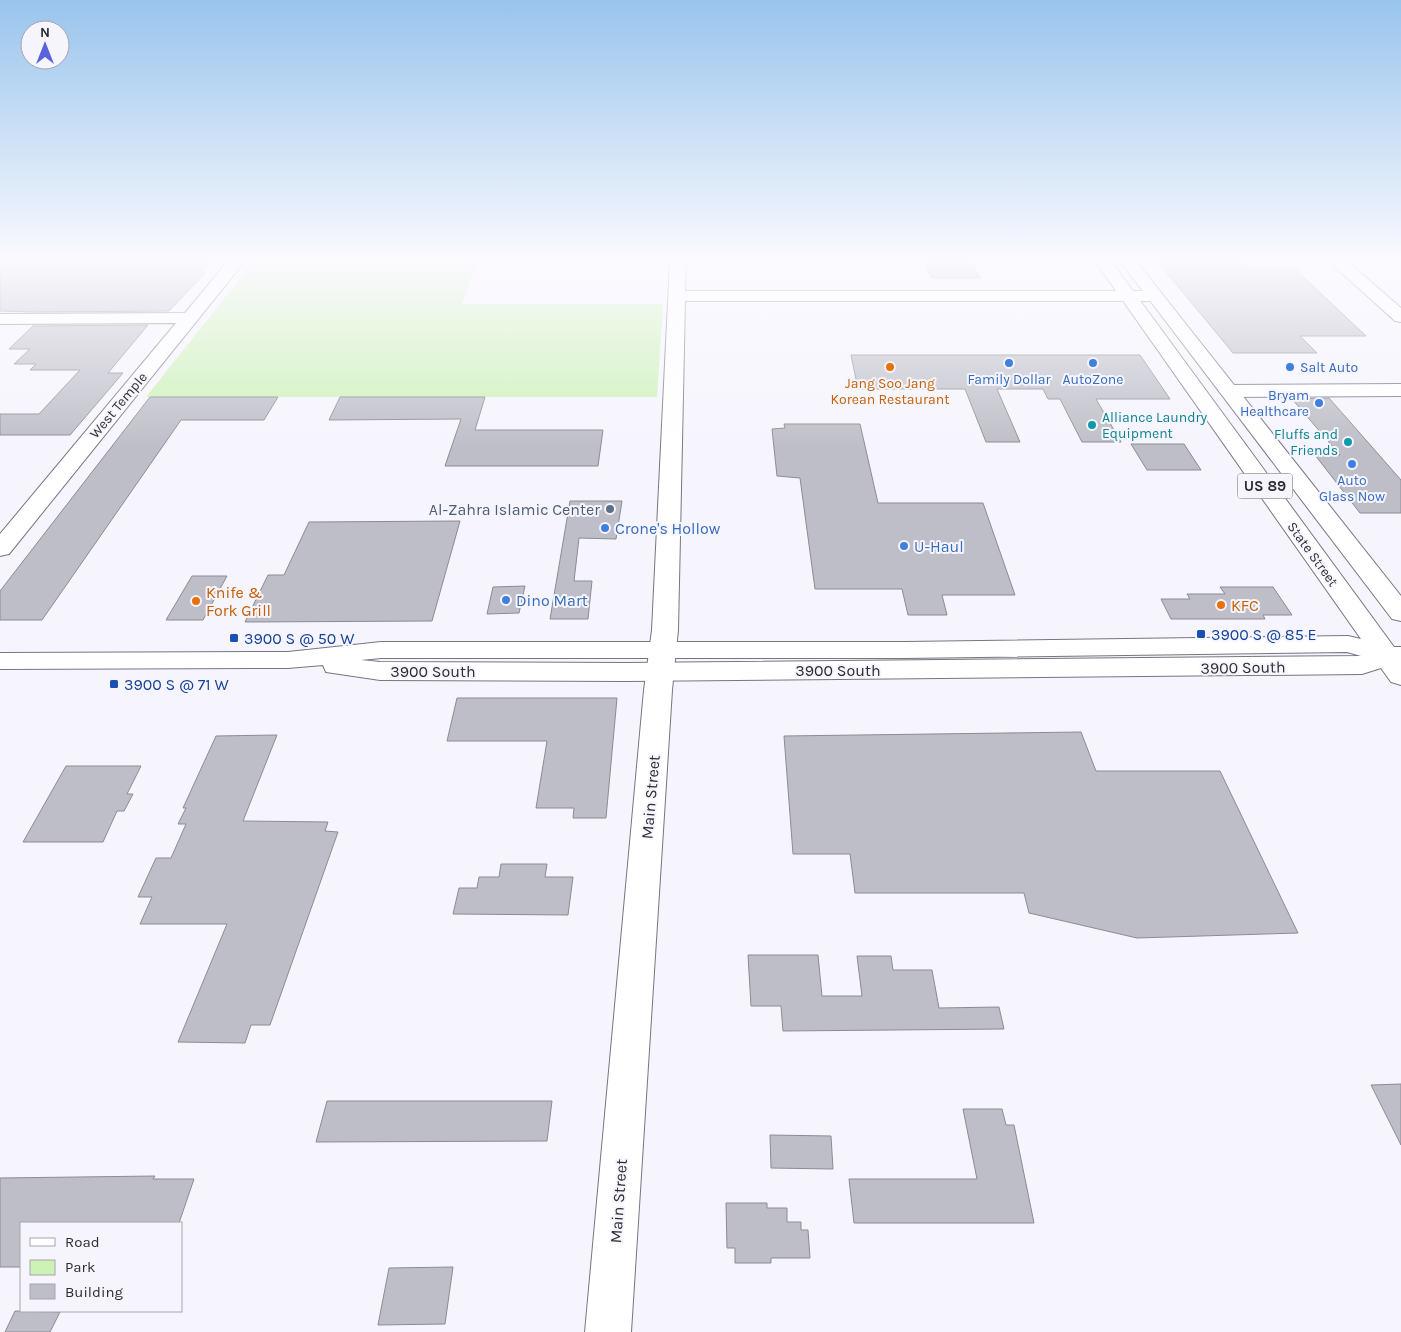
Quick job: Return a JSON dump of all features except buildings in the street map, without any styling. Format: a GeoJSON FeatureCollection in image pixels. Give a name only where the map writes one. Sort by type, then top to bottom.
{"type":"FeatureCollection","features":[{"type":"Feature","properties":{"kind":"street","name":"West Temple"},"geometry":{"type":"LineString","coordinates":[[0,549],[186,323]]}},
{"type":"Feature","properties":{"kind":"street","name":"Main Street"},"geometry":{"type":"LineString","coordinates":[[608,1332],[661,661],[676,323]]}},
{"type":"Feature","properties":{"kind":"street","name":"State Street"},"geometry":{"type":"LineString","coordinates":[[1149,323],[1396,662]]}},
{"type":"Feature","properties":{"kind":"street","name":"State Street"},"geometry":{"type":"LineString","coordinates":[[1175,323],[1401,613]]}},
{"type":"Feature","properties":{"kind":"street"},"geometry":{"type":"LineString","coordinates":[[1229,391],[1401,390]]}},
{"type":"Feature","properties":{"kind":"street","name":"3900 South"},"geometry":{"type":"LineString","coordinates":[[0,661],[288,660],[380,671],[661,661],[1362,666],[1396,662]]}},
{"type":"Feature","properties":{"kind":"green space"},"geometry":{"type":"Polygon","coordinates":[[[205,323],[662,323],[657,397],[146,397],[205,323]]]}},
{"type":"Feature","properties":{"kind":"place","name":"Family Dollar"},"geometry":{"type":"Point","coordinates":[1009,363]}},
{"type":"Feature","properties":{"kind":"place","name":"AutoZone"},"geometry":{"type":"Point","coordinates":[1093,363]}},
{"type":"Feature","properties":{"kind":"place","name":"Jang Soo Jang Korean Restaurant"},"geometry":{"type":"Point","coordinates":[890,367]}},
{"type":"Feature","properties":{"kind":"place","name":"Salt Auto"},"geometry":{"type":"Point","coordinates":[1290,367]}},
{"type":"Feature","properties":{"kind":"place","name":"Bryam Healthcare"},"geometry":{"type":"Point","coordinates":[1319,403]}},
{"type":"Feature","properties":{"kind":"place","name":"Alliance Laundry Equipment"},"geometry":{"type":"Point","coordinates":[1092,425]}},
{"type":"Feature","properties":{"kind":"place","name":"Fluffs and Friends"},"geometry":{"type":"Point","coordinates":[1348,442]}},
{"type":"Feature","properties":{"kind":"place","name":"Auto Glass Now"},"geometry":{"type":"Point","coordinates":[1352,464]}},
{"type":"Feature","properties":{"kind":"place","name":"Al-Zahra Islamic Center"},"geometry":{"type":"Point","coordinates":[610,509]}},
{"type":"Feature","properties":{"kind":"place","name":"Crone's Hollow"},"geometry":{"type":"Point","coordinates":[605,528]}},
{"type":"Feature","properties":{"kind":"place","name":"U-Haul"},"geometry":{"type":"Point","coordinates":[904,546]}},
{"type":"Feature","properties":{"kind":"place","name":"Dino Mart"},"geometry":{"type":"Point","coordinates":[506,600]}},
{"type":"Feature","properties":{"kind":"place","name":"Knife & Fork Grill"},"geometry":{"type":"Point","coordinates":[196,601]}},
{"type":"Feature","properties":{"kind":"place","name":"KFC"},"geometry":{"type":"Point","coordinates":[1221,605]}},
{"type":"Feature","properties":{"kind":"place","name":"3900 S @ 85 E"},"geometry":{"type":"Point","coordinates":[1201,634]}},
{"type":"Feature","properties":{"kind":"place","name":"3900 S @ 50 W"},"geometry":{"type":"Point","coordinates":[234,638]}},
{"type":"Feature","properties":{"kind":"place","name":"3900 S @ 71 W"},"geometry":{"type":"Point","coordinates":[114,684]}}]}
